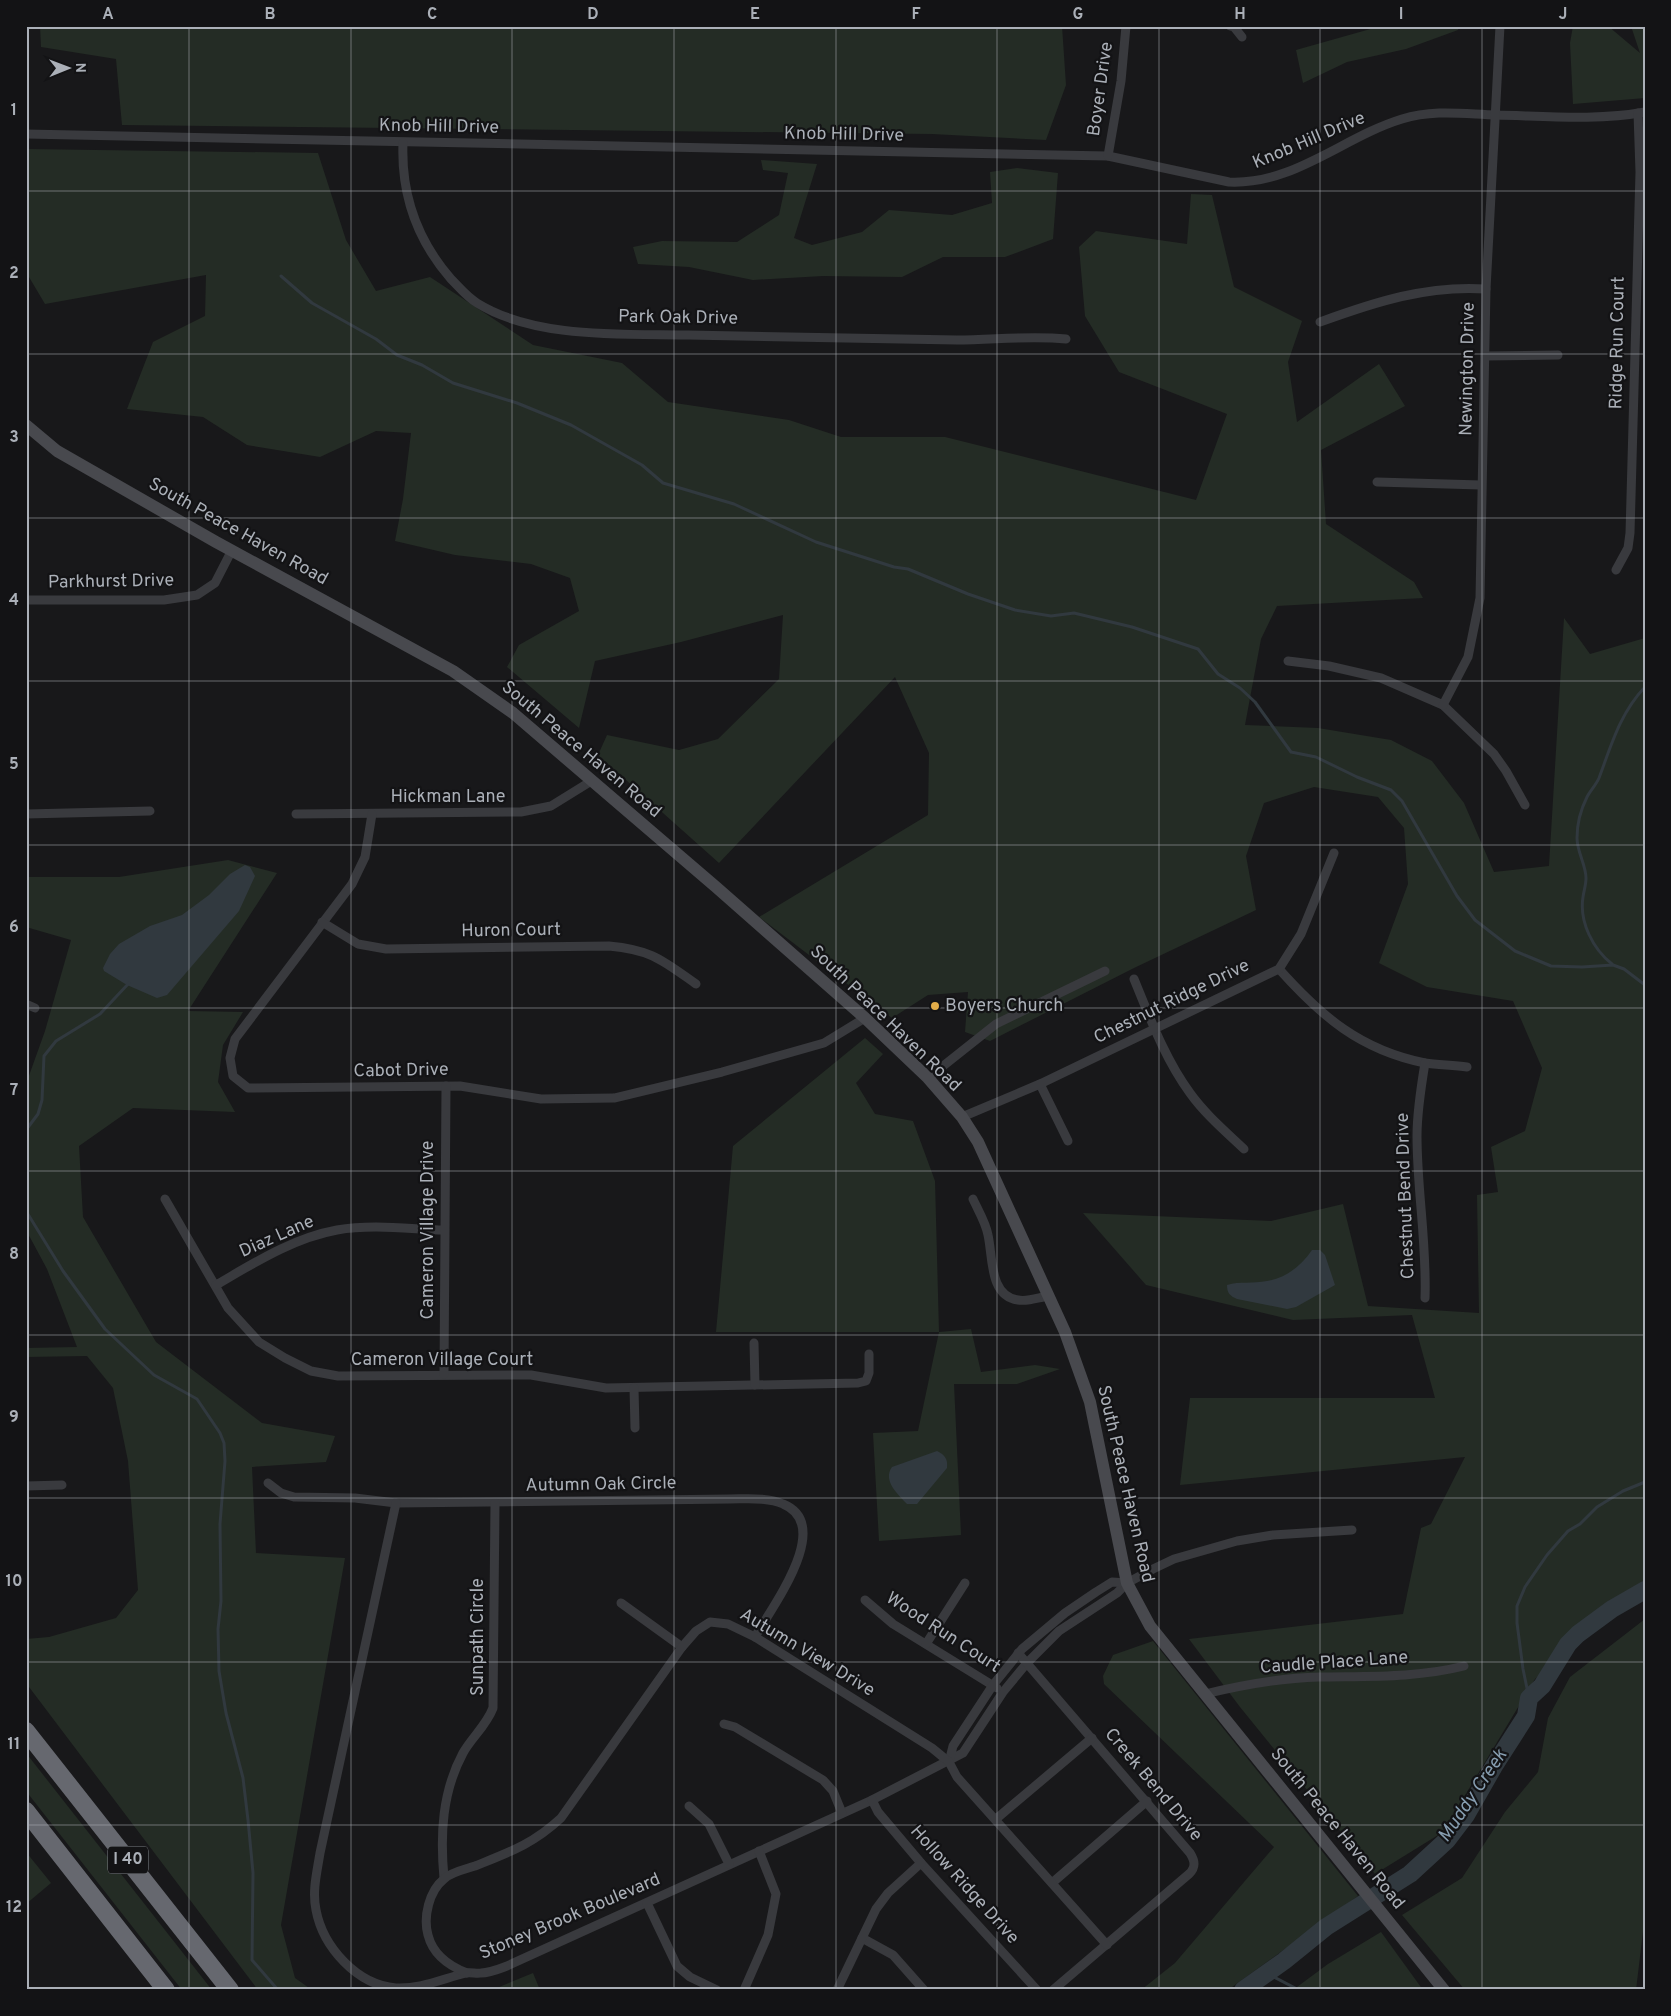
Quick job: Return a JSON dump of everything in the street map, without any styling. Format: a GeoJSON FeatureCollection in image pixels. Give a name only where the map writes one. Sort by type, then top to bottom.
{"type":"FeatureCollection","features":[{"type":"Feature","properties":{"kind":"highway","name":"I 40"},"geometry":{"type":"LineString","coordinates":[[26,1731],[230,1990]]}},
{"type":"Feature","properties":{"kind":"highway","name":"I 40"},"geometry":{"type":"LineString","coordinates":[[26,1811],[166,1990]]}},
{"type":"Feature","properties":{"kind":"main road","name":"South Peace Haven Road"},"geometry":{"type":"LineString","coordinates":[[26,425],[57,451],[232,550],[453,671],[513,713],[593,780],[865,1018],[928,1078],[962,1117],[987,1160],[1065,1332],[1090,1402],[1127,1583],[1150,1626],[1444,1990]]}},
{"type":"Feature","properties":{"kind":"street","name":"Boyer Drive"},"geometry":{"type":"LineString","coordinates":[[1108,156],[1121,81],[1126,26]]}},
{"type":"Feature","properties":{"kind":"street"},"geometry":{"type":"LineString","coordinates":[[1230,26],[1234,27],[1242,37]]}},
{"type":"Feature","properties":{"kind":"street","name":"Newington Drive"},"geometry":{"type":"LineString","coordinates":[[1443,705],[1468,657],[1475,631],[1480,598],[1486,289],[1500,26]]}},
{"type":"Feature","properties":{"kind":"street","name":"Knob Hill Drive"},"geometry":{"type":"LineString","coordinates":[[26,134],[1108,156],[1229,182],[1249,183],[1288,171],[1400,119],[1424,113],[1450,111],[1495,115],[1570,116],[1641,113]]}},
{"type":"Feature","properties":{"kind":"street","name":"Ridge Run Court"},"geometry":{"type":"LineString","coordinates":[[1616,570],[1628,548],[1630,533],[1641,113]]}},
{"type":"Feature","properties":{"kind":"street","name":"Park Oak Drive"},"geometry":{"type":"LineString","coordinates":[[403,143],[402,170],[406,193],[414,219],[437,263],[459,288],[476,303],[509,318],[543,327],[616,334],[988,340],[1066,338]]}},
{"type":"Feature","properties":{"kind":"street"},"geometry":{"type":"LineString","coordinates":[[1320,322],[1369,304],[1418,292],[1461,288],[1486,289]]}},
{"type":"Feature","properties":{"kind":"street"},"geometry":{"type":"LineString","coordinates":[[1485,356],[1558,356]]}},
{"type":"Feature","properties":{"kind":"street"},"geometry":{"type":"LineString","coordinates":[[1377,482],[1481,485]]}},
{"type":"Feature","properties":{"kind":"street","name":"Parkhurst Drive"},"geometry":{"type":"LineString","coordinates":[[26,600],[164,600],[197,595],[215,583],[232,550]]}},
{"type":"Feature","properties":{"kind":"street"},"geometry":{"type":"LineString","coordinates":[[1288,661],[1329,666],[1380,678],[1443,705],[1494,754],[1525,805]]}},
{"type":"Feature","properties":{"kind":"street","name":"Hickman Lane"},"geometry":{"type":"LineString","coordinates":[[296,814],[521,812],[551,806],[593,780]]}},
{"type":"Feature","properties":{"kind":"street"},"geometry":{"type":"LineString","coordinates":[[26,814],[150,811]]}},
{"type":"Feature","properties":{"kind":"street","name":"Cabot Drive"},"geometry":{"type":"LineString","coordinates":[[372,814],[369,842],[359,871],[236,1039],[230,1058],[233,1076],[248,1088],[460,1086],[541,1099],[614,1098],[722,1072],[818,1045],[865,1018]]}},
{"type":"Feature","properties":{"kind":"street","name":"Chestnut Ridge Drive"},"geometry":{"type":"LineString","coordinates":[[962,1117],[1040,1084],[1279,969],[1301,934],[1334,853]]}},
{"type":"Feature","properties":{"kind":"street","name":"Huron Court"},"geometry":{"type":"LineString","coordinates":[[322,922],[358,944],[386,950],[609,946],[634,948],[656,955],[696,984]]}},
{"type":"Feature","properties":{"kind":"street"},"geometry":{"type":"LineString","coordinates":[[1279,969],[1310,1004],[1339,1027],[1377,1047],[1425,1063],[1467,1066]]}},
{"type":"Feature","properties":{"kind":"street"},"geometry":{"type":"LineString","coordinates":[[928,1078],[996,1024],[1105,971]]}},
{"type":"Feature","properties":{"kind":"street"},"geometry":{"type":"LineString","coordinates":[[1134,979],[1174,1068],[1189,1092],[1204,1110],[1244,1149]]}},
{"type":"Feature","properties":{"kind":"street"},"geometry":{"type":"LineString","coordinates":[[26,1004],[35,1008]]}},
{"type":"Feature","properties":{"kind":"street","name":"Chestnut Bend Drive"},"geometry":{"type":"LineString","coordinates":[[1425,1063],[1417,1135],[1426,1269],[1425,1298]]}},
{"type":"Feature","properties":{"kind":"street"},"geometry":{"type":"LineString","coordinates":[[1040,1084],[1068,1141]]}},
{"type":"Feature","properties":{"kind":"street","name":"Cameron Village Drive"},"geometry":{"type":"LineString","coordinates":[[444,1374],[446,1086]]}},
{"type":"Feature","properties":{"kind":"street","name":"Cameron Village Court"},"geometry":{"type":"LineString","coordinates":[[166,1199],[228,1308],[259,1342],[285,1358],[312,1370],[338,1376],[531,1375],[606,1388],[866,1381],[869,1373],[869,1354]]}},
{"type":"Feature","properties":{"kind":"street"},"geometry":{"type":"LineString","coordinates":[[973,1199],[988,1232],[994,1279],[1000,1290],[1009,1298],[1020,1301],[1049,1296]]}},
{"type":"Feature","properties":{"kind":"street","name":"Diaz Lane"},"geometry":{"type":"LineString","coordinates":[[216,1285],[278,1251],[337,1230],[363,1228],[444,1230]]}},
{"type":"Feature","properties":{"kind":"street"},"geometry":{"type":"LineString","coordinates":[[754,1343],[755,1385]]}},
{"type":"Feature","properties":{"kind":"street"},"geometry":{"type":"LineString","coordinates":[[634,1388],[635,1428]]}},
{"type":"Feature","properties":{"kind":"street","name":"Autumn Oak Circle"},"geometry":{"type":"LineString","coordinates":[[268,1483],[281,1492],[294,1497],[355,1498],[396,1503],[762,1499],[776,1501],[792,1508],[805,1534],[804,1546],[791,1574],[754,1637]]}},
{"type":"Feature","properties":{"kind":"street"},"geometry":{"type":"LineString","coordinates":[[26,1486],[62,1485]]}},
{"type":"Feature","properties":{"kind":"street","name":"Sunpath Circle"},"geometry":{"type":"LineString","coordinates":[[444,1878],[441,1832],[450,1786],[464,1751],[481,1731],[493,1708],[495,1502]]}},
{"type":"Feature","properties":{"kind":"street","name":"Stoney Brook Boulevard"},"geometry":{"type":"LineString","coordinates":[[396,1503],[315,1880],[316,1908],[329,1942],[345,1963],[356,1973],[371,1981],[393,1988],[426,1986],[467,1973],[487,1973],[507,1966],[872,1800],[949,1762],[963,1753],[1003,1692],[1026,1662],[1059,1631],[1117,1593],[1127,1583]]}},
{"type":"Feature","properties":{"kind":"street"},"geometry":{"type":"LineString","coordinates":[[949,1762],[953,1746],[1018,1653],[1037,1634],[1112,1582],[1127,1583],[1174,1559],[1237,1541],[1273,1535],[1352,1530]]}},
{"type":"Feature","properties":{"kind":"street"},"geometry":{"type":"LineString","coordinates":[[926,1644],[965,1583]]}},
{"type":"Feature","properties":{"kind":"street","name":"Wood Run Court"},"geometry":{"type":"LineString","coordinates":[[865,1600],[893,1624],[1003,1692]]}},
{"type":"Feature","properties":{"kind":"street"},"geometry":{"type":"LineString","coordinates":[[621,1603],[682,1648]]}},
{"type":"Feature","properties":{"kind":"street","name":"Autumn View Drive"},"geometry":{"type":"LineString","coordinates":[[444,1878],[536,1840],[561,1818],[682,1648],[696,1631],[710,1622],[728,1624],[754,1637],[932,1748],[949,1762],[957,1777],[1107,1945]]}},
{"type":"Feature","properties":{"kind":"street","name":"Creek Bend Drive"},"geometry":{"type":"LineString","coordinates":[[1018,1653],[1147,1800],[1190,1853],[1194,1866],[1189,1874],[1053,1990]]}},
{"type":"Feature","properties":{"kind":"street","name":"Caudle Place Lane"},"geometry":{"type":"LineString","coordinates":[[1205,1694],[1250,1684],[1317,1677],[1394,1676],[1464,1666]]}},
{"type":"Feature","properties":{"kind":"street"},"geometry":{"type":"LineString","coordinates":[[724,1724],[735,1727],[823,1780],[833,1790],[842,1813]]}},
{"type":"Feature","properties":{"kind":"street"},"geometry":{"type":"LineString","coordinates":[[996,1820],[1092,1738]]}},
{"type":"Feature","properties":{"kind":"street","name":"Hollow Ridge Drive"},"geometry":{"type":"LineString","coordinates":[[872,1800],[878,1812],[921,1863],[1037,1990]]}},
{"type":"Feature","properties":{"kind":"street"},"geometry":{"type":"LineString","coordinates":[[1052,1883],[1147,1800]]}},
{"type":"Feature","properties":{"kind":"street"},"geometry":{"type":"LineString","coordinates":[[689,1806],[709,1824],[729,1864]]}},
{"type":"Feature","properties":{"kind":"street"},"geometry":{"type":"LineString","coordinates":[[744,1990],[768,1935],[776,1894],[759,1851]]}},
{"type":"Feature","properties":{"kind":"street"},"geometry":{"type":"LineString","coordinates":[[837,1990],[876,1909],[888,1893],[921,1863]]}},
{"type":"Feature","properties":{"kind":"street"},"geometry":{"type":"LineString","coordinates":[[444,1878],[428,1905],[426,1916],[428,1936],[442,1959],[456,1969],[467,1973]]}},
{"type":"Feature","properties":{"kind":"street"},"geometry":{"type":"LineString","coordinates":[[646,1903],[677,1966],[690,1977],[717,1990]]}},
{"type":"Feature","properties":{"kind":"street"},"geometry":{"type":"LineString","coordinates":[[862,1938],[893,1955],[924,1990]]}},
{"type":"Feature","properties":{"kind":"shaded area"},"geometry":{"type":"Polygon","coordinates":[[[40,26],[1062,26],[1066,85],[1046,140],[932,134],[122,125],[116,59],[41,47],[40,26]]]}},
{"type":"Feature","properties":{"kind":"shaded area"},"geometry":{"type":"Polygon","coordinates":[[[1381,26],[1459,26],[1458,30],[1406,49],[1347,62],[1303,83],[1296,50],[1381,26]]]}},
{"type":"Feature","properties":{"kind":"shaded area"},"geometry":{"type":"Polygon","coordinates":[[[1573,26],[1608,26],[1640,53],[1631,26],[1645,26],[1645,98],[1573,104],[1570,43],[1573,26]]]}},
{"type":"Feature","properties":{"kind":"shaded area"},"geometry":{"type":"Polygon","coordinates":[[[26,149],[318,153],[346,240],[376,291],[430,277],[533,345],[622,363],[668,402],[789,420],[841,437],[945,437],[1196,500],[1227,414],[1119,372],[1085,316],[1079,247],[1096,231],[1187,244],[1191,194],[1212,195],[1234,287],[1302,321],[1288,362],[1297,422],[1379,364],[1405,406],[1321,450],[1326,524],[1414,582],[1423,598],[1277,606],[1261,639],[1245,725],[1318,728],[1391,740],[1432,761],[1464,803],[1494,872],[1549,866],[1564,618],[1590,654],[1645,638],[1645,1580],[1535,1679],[1443,1832],[1375,1874],[1240,1707],[1189,1639],[1403,1614],[1421,1528],[1431,1524],[1465,1457],[1180,1485],[1190,1398],[1435,1398],[1412,1315],[1293,1320],[1146,1285],[1083,1213],[1271,1221],[1343,1204],[1368,1306],[1479,1313],[1477,1195],[1498,1192],[1491,1147],[1525,1131],[1542,1068],[1513,1001],[1427,987],[1379,963],[1408,884],[1404,828],[1378,797],[1314,787],[1264,803],[1246,856],[1256,910],[1134,968],[990,1041],[965,1032],[968,992],[928,995],[892,1018],[759,917],[928,815],[929,753],[895,677],[719,863],[598,755],[607,735],[679,750],[718,739],[779,679],[783,615],[681,642],[595,661],[579,728],[507,667],[519,645],[579,611],[570,578],[531,564],[455,555],[395,541],[403,499],[411,433],[376,431],[320,457],[247,445],[203,417],[127,409],[153,342],[205,316],[206,275],[45,304],[26,272],[26,149]]]}},
{"type":"Feature","properties":{"kind":"shaded area"},"geometry":{"type":"Polygon","coordinates":[[[761,160],[817,164],[794,238],[812,245],[862,232],[889,210],[952,215],[992,203],[990,172],[1017,168],[1058,173],[1053,239],[1005,257],[943,257],[902,277],[823,276],[753,280],[689,267],[638,264],[633,247],[662,241],[737,242],[779,215],[788,173],[763,170],[761,160]]]}},
{"type":"Feature","properties":{"kind":"shaded area"},"geometry":{"type":"Polygon","coordinates":[[[228,860],[277,873],[188,1011],[243,1012],[223,1045],[218,1082],[235,1112],[133,1108],[79,1146],[83,1217],[156,1342],[262,1423],[335,1436],[326,1462],[252,1467],[256,1553],[345,1558],[281,1925],[295,1978],[312,1990],[258,1990],[26,1683],[26,1639],[49,1637],[116,1618],[138,1590],[128,1461],[113,1388],[87,1356],[26,1357],[26,1348],[77,1347],[47,1269],[26,1230],[26,1084],[45,1031],[71,940],[26,927],[26,877],[119,877],[228,860]]]}},
{"type":"Feature","properties":{"kind":"shaded area"},"geometry":{"type":"Polygon","coordinates":[[[245,865],[250,867],[255,876],[239,911],[167,995],[157,998],[127,985],[104,971],[103,968],[110,954],[119,944],[150,926],[182,915],[209,895],[230,874],[245,865]]]}},
{"type":"Feature","properties":{"kind":"shaded area"},"geometry":{"type":"Polygon","coordinates":[[[865,1038],[883,1054],[856,1083],[875,1114],[913,1121],[935,1181],[939,1332],[716,1332],[733,1146],[865,1038]]]}},
{"type":"Feature","properties":{"kind":"shaded area"},"geometry":{"type":"Polygon","coordinates":[[[1312,1250],[1320,1250],[1325,1255],[1335,1285],[1296,1307],[1287,1309],[1237,1299],[1228,1292],[1227,1285],[1267,1281],[1287,1274],[1298,1266],[1312,1250]]]}},
{"type":"Feature","properties":{"kind":"shaded area"},"geometry":{"type":"Polygon","coordinates":[[[971,1329],[981,1372],[1035,1365],[1060,1369],[1017,1384],[954,1384],[961,1535],[879,1541],[873,1433],[918,1431],[939,1332],[971,1329]]]}},
{"type":"Feature","properties":{"kind":"shaded area"},"geometry":{"type":"Polygon","coordinates":[[[937,1451],[945,1458],[947,1468],[917,1504],[907,1504],[890,1482],[889,1472],[892,1467],[937,1451]]]}},
{"type":"Feature","properties":{"kind":"shaded area"},"geometry":{"type":"Polygon","coordinates":[[[1645,1619],[1645,1915],[1636,1990],[1465,1990],[1402,1915],[1462,1878],[1505,1812],[1538,1772],[1548,1718],[1570,1677],[1645,1619]]]}},
{"type":"Feature","properties":{"kind":"shaded area"},"geometry":{"type":"Polygon","coordinates":[[[1153,1641],[1358,1896],[1228,1990],[1141,1990],[1175,1963],[1274,1847],[1104,1684],[1103,1676],[1113,1655],[1153,1641]]]}},
{"type":"Feature","properties":{"kind":"shaded area"},"geometry":{"type":"Polygon","coordinates":[[[26,1753],[212,1990],[182,1990],[26,1791],[26,1753]]]}},
{"type":"Feature","properties":{"kind":"shaded area"},"geometry":{"type":"Polygon","coordinates":[[[26,1852],[51,1883],[26,1904],[26,1852]]]}},
{"type":"Feature","properties":{"kind":"shaded area"},"geometry":{"type":"Polygon","coordinates":[[[1381,1932],[1423,1990],[1293,1990],[1328,1964],[1381,1932]]]}},
{"type":"Feature","properties":{"kind":"shaded area"},"geometry":{"type":"Polygon","coordinates":[[[533,1973],[540,1990],[492,1990],[533,1973]]]}},
{"type":"Feature","properties":{"kind":"waterway"},"geometry":{"type":"LineString","coordinates":[[281,276],[312,303],[376,339],[397,355],[422,365],[453,383],[517,403],[571,425],[642,465],[663,483],[734,504],[816,542],[894,567],[908,569],[968,594],[1015,610],[1051,616],[1074,613],[1132,627],[1198,649],[1218,674],[1240,688],[1255,702],[1291,752],[1316,757],[1357,777],[1391,790],[1402,801],[1457,896],[1475,920],[1515,951],[1551,966],[1613,965],[1624,969],[1645,985]]}},
{"type":"Feature","properties":{"kind":"waterway"},"geometry":{"type":"LineString","coordinates":[[1612,964],[1593,943],[1585,925],[1582,906],[1586,878],[1585,868],[1577,843],[1578,828],[1585,802],[1599,778],[1617,730],[1636,697],[1645,687]]}},
{"type":"Feature","properties":{"kind":"waterway"},"geometry":{"type":"LineString","coordinates":[[26,1130],[38,1114],[42,1100],[44,1056],[56,1041],[100,1014],[129,983]]}},
{"type":"Feature","properties":{"kind":"waterway"},"geometry":{"type":"LineString","coordinates":[[26,1211],[63,1271],[105,1329],[154,1375],[197,1399],[220,1433],[224,1443],[225,1461],[220,1524],[221,1601],[218,1629],[219,1671],[226,1713],[243,1778],[248,1820],[253,1873],[252,1960],[278,1990]]}},
{"type":"Feature","properties":{"kind":"waterway"},"geometry":{"type":"LineString","coordinates":[[1529,1698],[1517,1623],[1517,1606],[1525,1587],[1547,1555],[1568,1531],[1580,1524],[1597,1507],[1623,1491],[1645,1482]]}},
{"type":"Feature","properties":{"kind":"waterway","name":"Muddy Creek"},"geometry":{"type":"LineString","coordinates":[[1243,1990],[1284,1961],[1326,1927],[1410,1874],[1447,1840],[1466,1815],[1526,1716],[1529,1698],[1542,1686],[1568,1644],[1578,1634],[1612,1609],[1645,1590]]}},
{"type":"Feature","properties":{"kind":"waterway"},"geometry":{"type":"LineString","coordinates":[[1266,1973],[1299,1990]]}},
{"type":"Feature","properties":{"kind":"place","name":"Boyers Church"},"geometry":{"type":"Point","coordinates":[935,1006]}}]}
